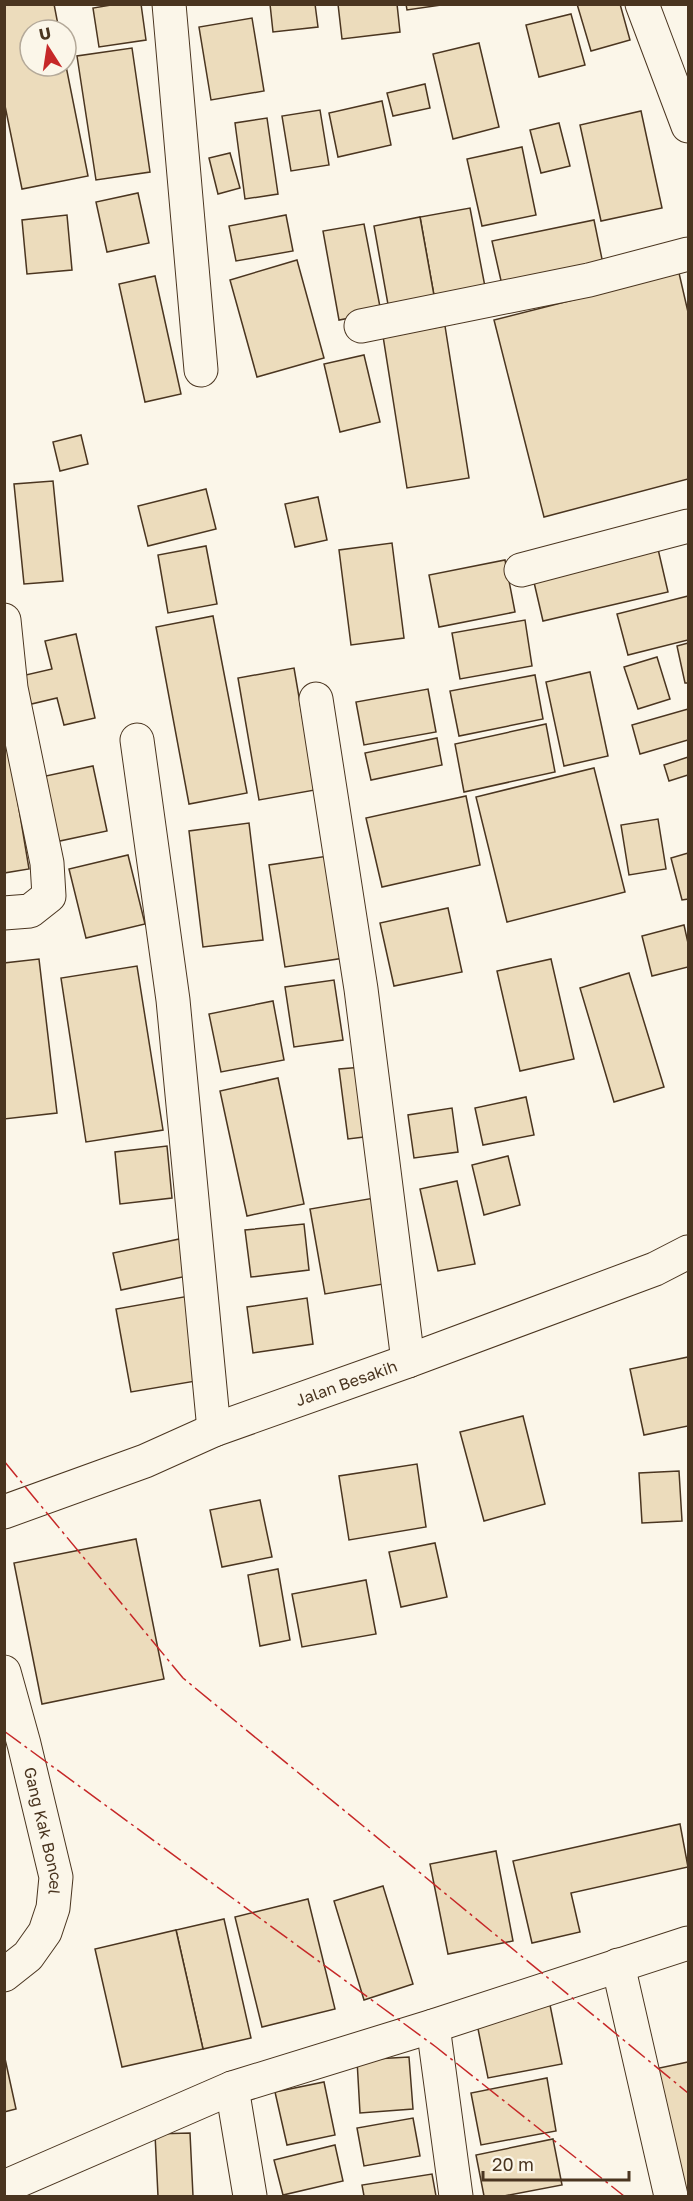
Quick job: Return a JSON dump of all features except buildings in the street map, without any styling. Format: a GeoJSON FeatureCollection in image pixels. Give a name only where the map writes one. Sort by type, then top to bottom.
{"type":"FeatureCollection","features":[{"type":"Feature","properties":{"kind":"street"},"geometry":{"type":"LineString","coordinates":[[169,4],[201,370]]}},
{"type":"Feature","properties":{"kind":"street"},"geometry":{"type":"LineString","coordinates":[[642,4],[688,126]]}},
{"type":"Feature","properties":{"kind":"street"},"geometry":{"type":"LineString","coordinates":[[361,327],[590,280],[688,254]]}},
{"type":"Feature","properties":{"kind":"street"},"geometry":{"type":"LineString","coordinates":[[521,570],[688,526]]}},
{"type":"Feature","properties":{"kind":"street"},"geometry":{"type":"LineString","coordinates":[[4,620],[11,688],[47,863],[49,896],[30,911],[4,913]]}},
{"type":"Feature","properties":{"kind":"street"},"geometry":{"type":"LineString","coordinates":[[316,699],[361,989],[408,1361]]}},
{"type":"Feature","properties":{"kind":"street"},"geometry":{"type":"LineString","coordinates":[[136,740],[173,1000],[214,1430]]}},
{"type":"Feature","properties":{"kind":"street","name":"Jalan Besakih"},"geometry":{"type":"LineString","coordinates":[[4,1512],[145,1461],[214,1430],[655,1269],[688,1252]]}},
{"type":"Feature","properties":{"kind":"street","name":"Gang Kak Boncel"},"geometry":{"type":"LineString","coordinates":[[4,1672],[56,1877],[53,1908],[45,1932],[28,1956],[4,1975]]}},
{"type":"Feature","properties":{"kind":"street"},"geometry":{"type":"LineString","coordinates":[[4,2187],[232,2088],[433,2026],[688,1943]]}},
{"type":"Feature","properties":{"kind":"street"},"geometry":{"type":"LineString","coordinates":[[618,1965],[671,2196]]}},
{"type":"Feature","properties":{"kind":"street"},"geometry":{"type":"LineString","coordinates":[[433,2026],[456,2196]]}},
{"type":"Feature","properties":{"kind":"street"},"geometry":{"type":"LineString","coordinates":[[232,2088],[250,2196]]}},
{"type":"Feature","properties":{"kind":"power"},"geometry":{"type":"LineString","coordinates":[[4,1461],[183,1678],[688,2093]]}},
{"type":"Feature","properties":{"kind":"power"},"geometry":{"type":"LineString","coordinates":[[4,1731],[436,2047],[624,2196]]}}]}
